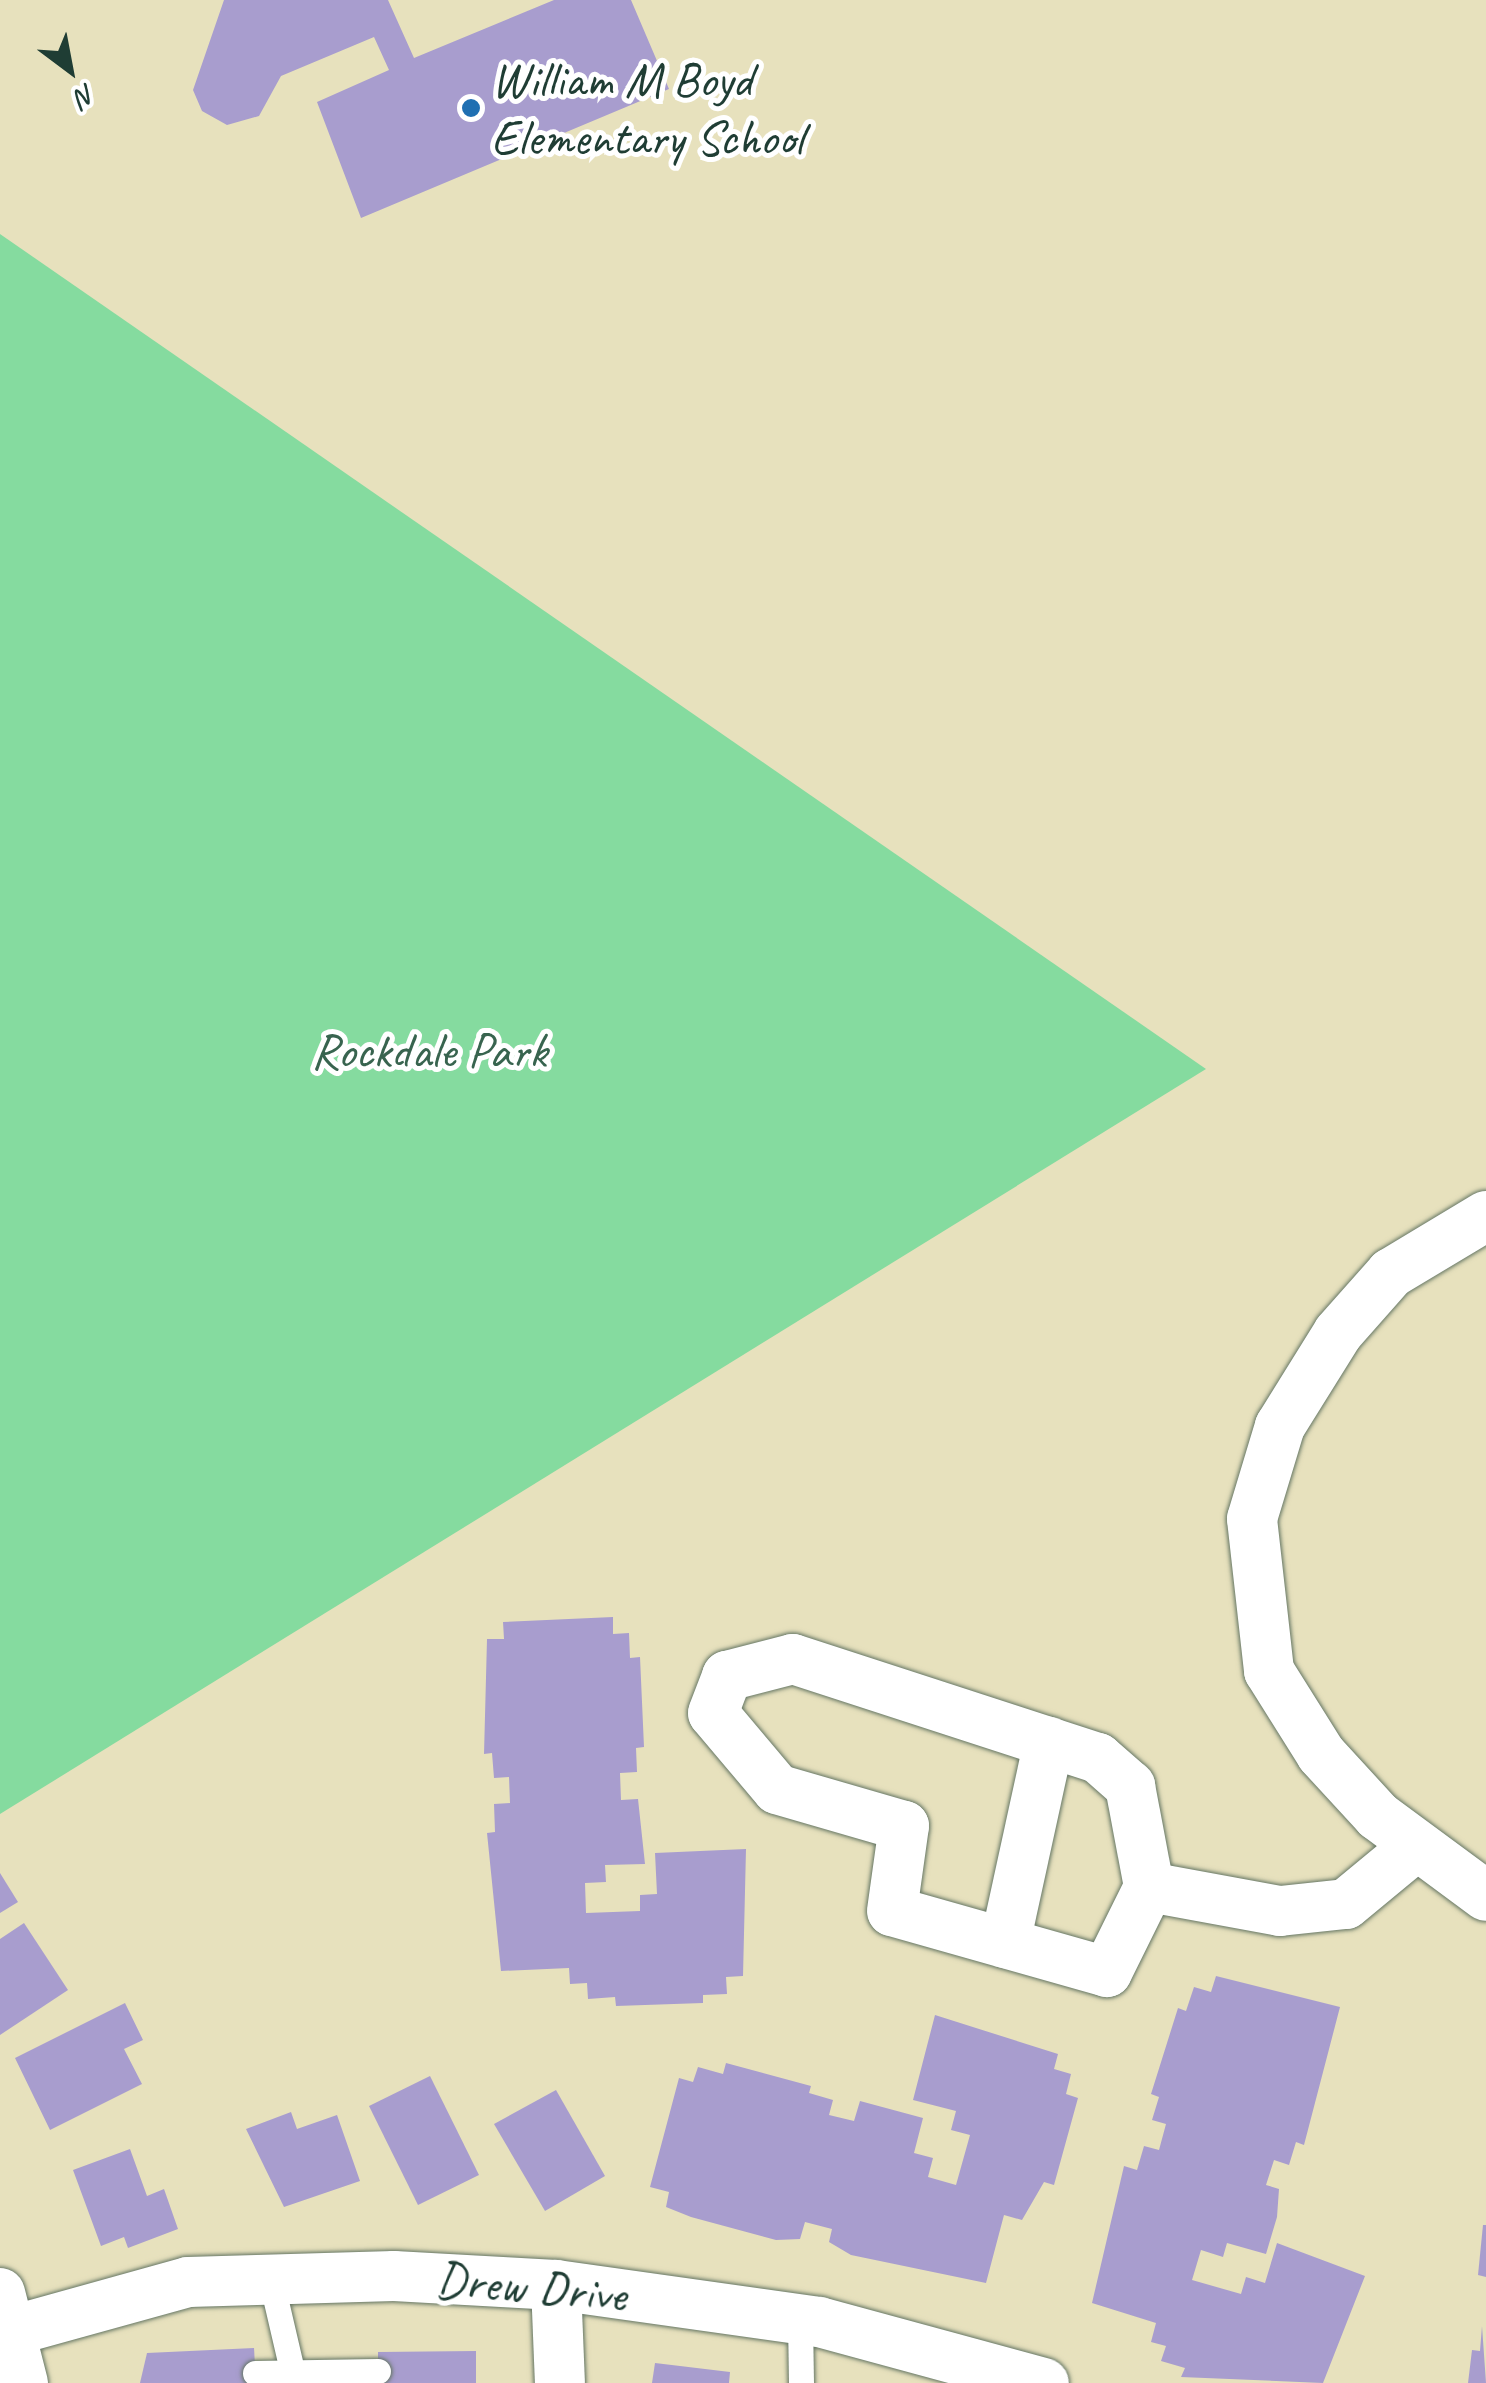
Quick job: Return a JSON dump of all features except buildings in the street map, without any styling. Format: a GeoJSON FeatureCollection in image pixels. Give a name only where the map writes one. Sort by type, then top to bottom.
{"type":"FeatureCollection","features":[{"type":"Feature","properties":{"kind":"street"},"geometry":{"type":"LineString","coordinates":[[1486,1216],[1391,1274],[1338,1333],[1280,1426],[1252,1519],[1269,1671],[1321,1754],[1416,1846],[1486,1896]]}},
{"type":"Feature","properties":{"kind":"street"},"geometry":{"type":"LineString","coordinates":[[793,1659],[1098,1758],[1130,1786],[1149,1887],[1107,1972],[892,1911],[904,1826],[777,1788],[713,1713],[727,1676],[793,1659]]}},
{"type":"Feature","properties":{"kind":"street"},"geometry":{"type":"LineString","coordinates":[[1005,1943],[1049,1742]]}},
{"type":"Feature","properties":{"kind":"street"},"geometry":{"type":"LineString","coordinates":[[1149,1887],[1280,1911],[1346,1904],[1416,1846]]}},
{"type":"Feature","properties":{"kind":"street","name":"Drew Drive"},"geometry":{"type":"LineString","coordinates":[[6,2312],[188,2282],[556,2284],[800,2319],[1044,2383]]}},
{"type":"Feature","properties":{"kind":"street"},"geometry":{"type":"LineString","coordinates":[[556,2284],[560,2383]]}},
{"type":"Feature","properties":{"kind":"street"},"geometry":{"type":"LineString","coordinates":[[6,2312],[24,2383]]}},
{"type":"Feature","properties":{"kind":"lane"},"geometry":{"type":"LineString","coordinates":[[271,2280],[294,2378]]}},
{"type":"Feature","properties":{"kind":"lane"},"geometry":{"type":"LineString","coordinates":[[800,2319],[800,2383]]}},
{"type":"Feature","properties":{"kind":"lane"},"geometry":{"type":"LineString","coordinates":[[256,2373],[294,2378],[378,2371]]}},
{"type":"Feature","properties":{"kind":"green space","name":"Rockdale Park"},"geometry":{"type":"Polygon","coordinates":[[[0,234],[1206,1069],[0,1814],[0,234]]]}},
{"type":"Feature","properties":{"kind":"place","name":"William M Boyd Elementary School"},"geometry":{"type":"Point","coordinates":[471,108]}}]}
